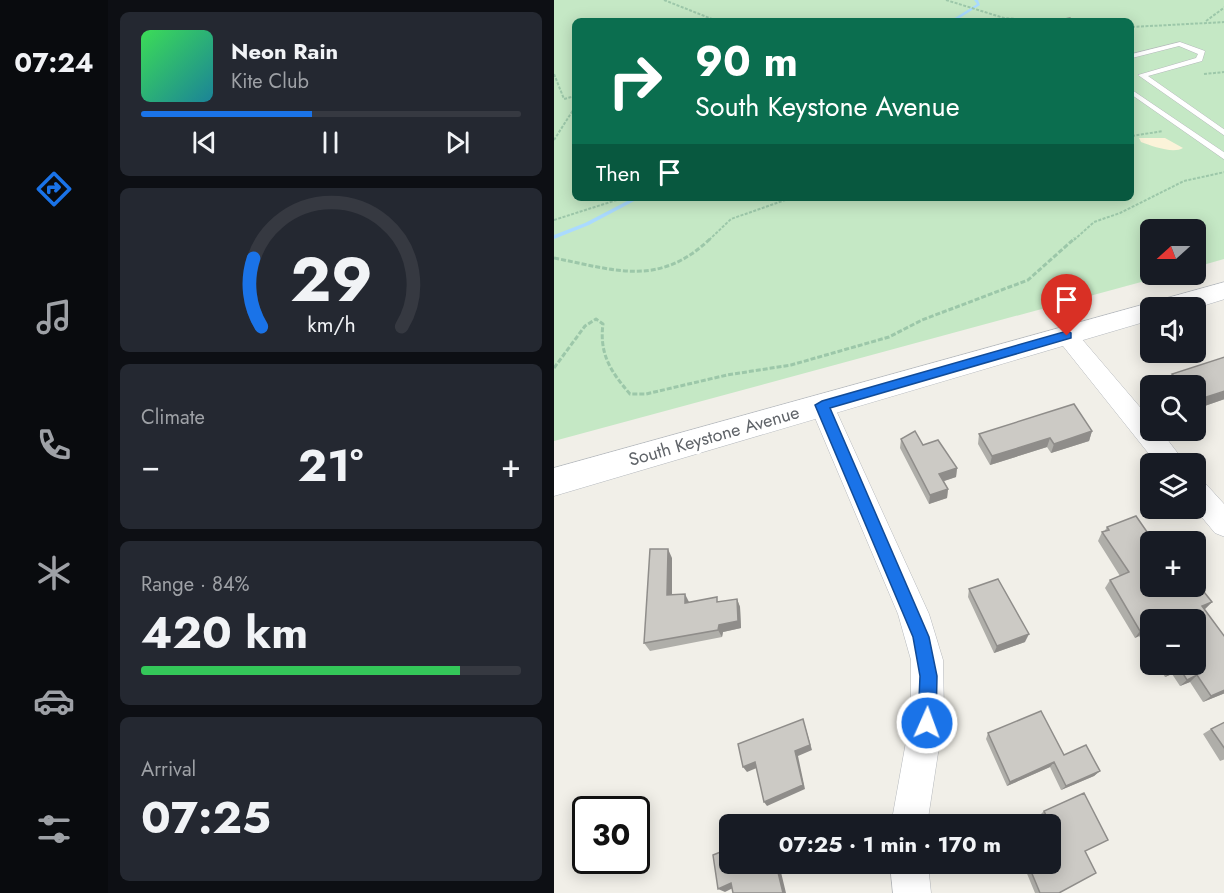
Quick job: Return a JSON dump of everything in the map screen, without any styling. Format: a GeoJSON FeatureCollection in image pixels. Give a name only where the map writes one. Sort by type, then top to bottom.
{"type":"FeatureCollection","features":[{"type":"Feature","properties":{"kind":"main road"},"geometry":{"type":"LineString","coordinates":[[1201,297],[1224,290]]}},
{"type":"Feature","properties":{"kind":"main road","name":"South Keystone Avenue"},"geometry":{"type":"LineString","coordinates":[[554,482],[1140,314]]}},
{"type":"Feature","properties":{"kind":"street"},"geometry":{"type":"LineString","coordinates":[[1067,336],[1164,453]]}},
{"type":"Feature","properties":{"kind":"street"},"geometry":{"type":"LineString","coordinates":[[822,405],[911,610],[924,651],[929,676],[927,723],[913,784],[910,814]]}},
{"type":"Feature","properties":{"kind":"street"},"geometry":{"type":"LineString","coordinates":[[1206,503],[1224,525]]}},
{"type":"Feature","properties":{"kind":"street"},"geometry":{"type":"LineString","coordinates":[[910,874],[912,893]]}},
{"type":"Feature","properties":{"kind":"lane"},"geometry":{"type":"LineString","coordinates":[[1134,56],[1180,44],[1202,53],[1199,59],[1134,77]]}},
{"type":"Feature","properties":{"kind":"lane"},"geometry":{"type":"LineString","coordinates":[[1142,75],[1224,134]]}},
{"type":"Feature","properties":{"kind":"lane"},"geometry":{"type":"LineString","coordinates":[[1134,93],[1224,158]]}},
{"type":"Feature","properties":{"kind":"path"},"geometry":{"type":"LineString","coordinates":[[664,0],[709,18]]}},
{"type":"Feature","properties":{"kind":"path"},"geometry":{"type":"LineString","coordinates":[[946,0],[965,8],[1004,18]]}},
{"type":"Feature","properties":{"kind":"path"},"geometry":{"type":"LineString","coordinates":[[1206,22],[1224,7]]}},
{"type":"Feature","properties":{"kind":"path"},"geometry":{"type":"LineString","coordinates":[[1134,27],[1224,22]]}},
{"type":"Feature","properties":{"kind":"path"},"geometry":{"type":"LineString","coordinates":[[554,74],[558,91],[564,99],[572,97]]}},
{"type":"Feature","properties":{"kind":"path"},"geometry":{"type":"LineString","coordinates":[[554,140],[572,112]]}},
{"type":"Feature","properties":{"kind":"path"},"geometry":{"type":"LineString","coordinates":[[1134,136],[1164,131]]}},
{"type":"Feature","properties":{"kind":"path"},"geometry":{"type":"LineString","coordinates":[[554,368],[585,326],[596,319],[604,324],[600,347],[604,360],[629,394],[647,394],[727,375],[791,365],[889,337],[922,320],[1028,280],[1094,222],[1120,213],[1184,181],[1224,172]]}},
{"type":"Feature","properties":{"kind":"path"},"geometry":{"type":"LineString","coordinates":[[554,220],[614,201]]}},
{"type":"Feature","properties":{"kind":"path"},"geometry":{"type":"LineString","coordinates":[[554,258],[632,273],[648,273],[682,260],[702,247],[731,219],[782,201]]}},
{"type":"Feature","properties":{"kind":"green space"},"geometry":{"type":"Polygon","coordinates":[[[554,0],[1224,0],[1224,259],[1206,264],[1206,219],[1140,219],[1140,282],[554,441],[554,0]]]}},
{"type":"Feature","properties":{"kind":"sand"},"geometry":{"type":"Polygon","coordinates":[[[1139,138],[1165,138],[1183,148],[1179,150],[1162,149],[1141,142],[1139,138]]]}},
{"type":"Feature","properties":{"kind":"building"},"geometry":{"type":"Polygon","coordinates":[[[1225,357],[1225,391],[1206,397],[1206,375],[1172,374],[1225,357]]]}},
{"type":"Feature","properties":{"kind":"building"},"geometry":{"type":"Polygon","coordinates":[[[1074,404],[1092,431],[1054,444],[1050,438],[992,456],[979,434],[1074,404]]]}},
{"type":"Feature","properties":{"kind":"building"},"geometry":{"type":"Polygon","coordinates":[[[915,431],[923,445],[938,440],[957,468],[939,474],[948,489],[930,495],[901,439],[915,431]]]}},
{"type":"Feature","properties":{"kind":"building"},"geometry":{"type":"Polygon","coordinates":[[[1136,516],[1146,531],[1140,531],[1140,597],[1206,597],[1206,594],[1212,602],[1202,606],[1204,609],[1140,609],[1140,631],[1110,580],[1129,572],[1102,532],[1109,530],[1107,527],[1136,516]]]}},
{"type":"Feature","properties":{"kind":"building"},"geometry":{"type":"Polygon","coordinates":[[[650,549],[668,549],[667,595],[685,594],[685,603],[717,597],[717,602],[737,599],[738,621],[719,625],[718,630],[644,643],[650,549]]]}},
{"type":"Feature","properties":{"kind":"building"},"geometry":{"type":"Polygon","coordinates":[[[998,579],[1029,634],[997,646],[969,589],[998,579]]]}},
{"type":"Feature","properties":{"kind":"building"},"geometry":{"type":"Polygon","coordinates":[[[1206,611],[1225,637],[1225,690],[1211,696],[1197,675],[1206,675],[1206,611]]]}},
{"type":"Feature","properties":{"kind":"building"},"geometry":{"type":"Polygon","coordinates":[[[1184,675],[1197,675],[1187,680],[1184,675]]]}},
{"type":"Feature","properties":{"kind":"building"},"geometry":{"type":"Polygon","coordinates":[[[1041,711],[1064,755],[1086,745],[1100,771],[1066,786],[1054,762],[1010,782],[988,733],[1041,711]]]}},
{"type":"Feature","properties":{"kind":"building"},"geometry":{"type":"Polygon","coordinates":[[[803,719],[810,745],[795,751],[803,785],[764,802],[755,762],[743,767],[738,744],[803,719]]]}},
{"type":"Feature","properties":{"kind":"building"},"geometry":{"type":"Polygon","coordinates":[[[1225,722],[1225,749],[1211,729],[1225,722]]]}},
{"type":"Feature","properties":{"kind":"building"},"geometry":{"type":"Polygon","coordinates":[[[1084,793],[1108,840],[1085,851],[1096,873],[1059,893],[1040,893],[1032,874],[1061,874],[1061,814],[1045,814],[1044,811],[1084,793]]]}},
{"type":"Feature","properties":{"kind":"building"},"geometry":{"type":"Polygon","coordinates":[[[719,853],[719,874],[778,874],[783,893],[733,893],[731,883],[718,889],[713,855],[719,853]]]}},
{"type":"Feature","properties":{"kind":"waterway"},"geometry":{"type":"LineString","coordinates":[[957,18],[979,4],[976,0]]}},
{"type":"Feature","properties":{"kind":"waterway"},"geometry":{"type":"LineString","coordinates":[[554,237],[587,224],[631,201]]}},
{"type":"Feature","properties":{"kind":"route"},"geometry":{"type":"LineString","coordinates":[[927,723],[929,676],[921,637],[822,405],[1067,336]]}}]}
